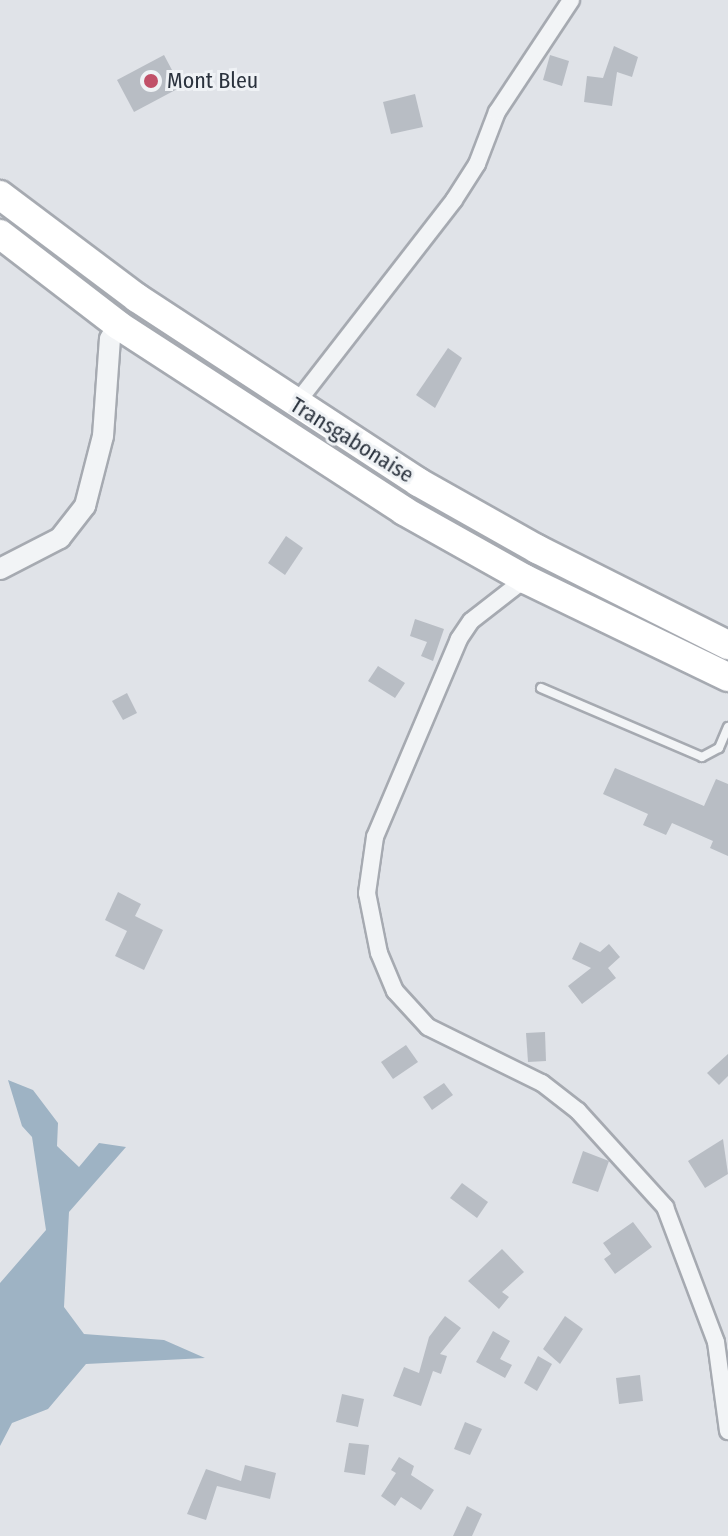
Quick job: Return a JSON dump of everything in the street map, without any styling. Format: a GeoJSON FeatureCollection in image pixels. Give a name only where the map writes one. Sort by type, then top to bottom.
{"type":"FeatureCollection","features":[{"type":"Feature","properties":{"kind":"highway","name":"Transgabonaise"},"geometry":{"type":"LineString","coordinates":[[0,195],[137,298],[295,405],[537,549],[728,645]]}},
{"type":"Feature","properties":{"kind":"highway","name":"Transgabonaise"},"geometry":{"type":"LineString","coordinates":[[0,234],[118,325],[338,470],[525,579],[728,677]]}},
{"type":"Feature","properties":{"kind":"street"},"geometry":{"type":"LineString","coordinates":[[295,405],[454,200],[477,164],[497,112],[571,0]]}},
{"type":"Feature","properties":{"kind":"street"},"geometry":{"type":"LineString","coordinates":[[0,569],[60,538],[85,506],[103,436],[110,339],[137,298]]}},
{"type":"Feature","properties":{"kind":"street"},"geometry":{"type":"LineString","coordinates":[[525,579],[464,629],[375,837],[367,893],[379,953],[395,991],[428,1027],[542,1083],[578,1111],[665,1207],[716,1342],[728,1431]]}},
{"type":"Feature","properties":{"kind":"lane"},"geometry":{"type":"LineString","coordinates":[[541,688],[702,757],[719,748],[728,727]]}},
{"type":"Feature","properties":{"kind":"water"},"geometry":{"type":"Polygon","coordinates":[[[8,1080],[33,1090],[58,1123],[57,1146],[79,1167],[99,1143],[126,1147],[69,1212],[64,1307],[84,1334],[164,1340],[205,1358],[86,1364],[48,1409],[12,1423],[0,1446],[0,1283],[46,1230],[32,1137],[22,1126],[8,1080]]]}},
{"type":"Feature","properties":{"kind":"building"},"geometry":{"type":"Polygon","coordinates":[[[614,46],[638,57],[632,77],[617,72],[612,106],[584,102],[587,76],[603,78],[614,46]]]}},
{"type":"Feature","properties":{"kind":"building"},"geometry":{"type":"Polygon","coordinates":[[[164,55],[181,87],[134,112],[117,80],[164,55]]]}},
{"type":"Feature","properties":{"kind":"building"},"geometry":{"type":"Polygon","coordinates":[[[550,55],[569,61],[562,86],[543,80],[550,55]]]}},
{"type":"Feature","properties":{"kind":"building"},"geometry":{"type":"Polygon","coordinates":[[[415,94],[423,127],[391,134],[383,102],[415,94]]]}},
{"type":"Feature","properties":{"kind":"building"},"geometry":{"type":"Polygon","coordinates":[[[448,348],[462,358],[435,408],[416,395],[448,348]]]}},
{"type":"Feature","properties":{"kind":"building"},"geometry":{"type":"Polygon","coordinates":[[[286,536],[303,548],[285,575],[268,563],[286,536]]]}},
{"type":"Feature","properties":{"kind":"building"},"geometry":{"type":"Polygon","coordinates":[[[415,619],[444,629],[433,661],[421,656],[427,642],[410,636],[415,619]]]}},
{"type":"Feature","properties":{"kind":"building"},"geometry":{"type":"Polygon","coordinates":[[[378,666],[405,683],[395,698],[368,681],[378,666]]]}},
{"type":"Feature","properties":{"kind":"building"},"geometry":{"type":"Polygon","coordinates":[[[127,693],[137,713],[123,720],[112,701],[127,693]]]}},
{"type":"Feature","properties":{"kind":"building"},"geometry":{"type":"Polygon","coordinates":[[[615,768],[704,806],[716,779],[728,784],[728,856],[710,848],[713,841],[672,823],[666,835],[643,825],[648,814],[603,794],[615,768]]]}},
{"type":"Feature","properties":{"kind":"building"},"geometry":{"type":"Polygon","coordinates":[[[118,892],[141,904],[135,916],[163,930],[144,970],[115,956],[127,931],[105,920],[118,892]]]}},
{"type":"Feature","properties":{"kind":"building"},"geometry":{"type":"Polygon","coordinates":[[[580,942],[600,952],[609,944],[620,957],[608,968],[616,978],[582,1004],[568,986],[591,968],[572,959],[580,942]]]}},
{"type":"Feature","properties":{"kind":"building"},"geometry":{"type":"Polygon","coordinates":[[[545,1032],[546,1061],[528,1062],[526,1033],[545,1032]]]}},
{"type":"Feature","properties":{"kind":"building"},"geometry":{"type":"Polygon","coordinates":[[[406,1045],[418,1062],[393,1079],[381,1062],[406,1045]]]}},
{"type":"Feature","properties":{"kind":"building"},"geometry":{"type":"Polygon","coordinates":[[[728,1054],[728,1076],[719,1085],[707,1073],[728,1054]]]}},
{"type":"Feature","properties":{"kind":"building"},"geometry":{"type":"Polygon","coordinates":[[[444,1083],[453,1095],[432,1110],[423,1097],[444,1083]]]}},
{"type":"Feature","properties":{"kind":"building"},"geometry":{"type":"Polygon","coordinates":[[[723,1139],[728,1174],[705,1188],[688,1161],[723,1139]]]}},
{"type":"Feature","properties":{"kind":"building"},"geometry":{"type":"Polygon","coordinates":[[[583,1151],[609,1161],[598,1192],[572,1183],[583,1151]]]}},
{"type":"Feature","properties":{"kind":"building"},"geometry":{"type":"Polygon","coordinates":[[[462,1183],[488,1202],[477,1218],[450,1198],[462,1183]]]}},
{"type":"Feature","properties":{"kind":"building"},"geometry":{"type":"Polygon","coordinates":[[[633,1222],[652,1247],[615,1274],[604,1259],[611,1254],[603,1243],[633,1222]]]}},
{"type":"Feature","properties":{"kind":"building"},"geometry":{"type":"Polygon","coordinates":[[[502,1249],[524,1272],[502,1292],[509,1297],[499,1309],[468,1281],[502,1249]]]}},
{"type":"Feature","properties":{"kind":"building"},"geometry":{"type":"Polygon","coordinates":[[[445,1316],[461,1328],[440,1354],[447,1356],[441,1374],[433,1371],[421,1406],[393,1396],[404,1367],[419,1373],[429,1337],[445,1316]]]}},
{"type":"Feature","properties":{"kind":"building"},"geometry":{"type":"Polygon","coordinates":[[[565,1316],[583,1329],[560,1364],[543,1349],[565,1316]]]}},
{"type":"Feature","properties":{"kind":"building"},"geometry":{"type":"Polygon","coordinates":[[[493,1331],[510,1341],[500,1359],[512,1365],[505,1378],[476,1362],[493,1331]]]}},
{"type":"Feature","properties":{"kind":"building"},"geometry":{"type":"Polygon","coordinates":[[[538,1356],[552,1364],[537,1391],[524,1383],[538,1356]]]}},
{"type":"Feature","properties":{"kind":"building"},"geometry":{"type":"Polygon","coordinates":[[[640,1375],[643,1401],[619,1404],[616,1378],[640,1375]]]}},
{"type":"Feature","properties":{"kind":"building"},"geometry":{"type":"Polygon","coordinates":[[[342,1394],[364,1399],[358,1427],[336,1422],[342,1394]]]}},
{"type":"Feature","properties":{"kind":"building"},"geometry":{"type":"Polygon","coordinates":[[[465,1422],[482,1429],[470,1455],[454,1449],[465,1422]]]}},
{"type":"Feature","properties":{"kind":"building"},"geometry":{"type":"Polygon","coordinates":[[[349,1443],[369,1445],[365,1475],[344,1472],[349,1443]]]}},
{"type":"Feature","properties":{"kind":"building"},"geometry":{"type":"Polygon","coordinates":[[[399,1457],[414,1466],[411,1475],[434,1490],[421,1510],[401,1497],[395,1506],[381,1496],[396,1473],[391,1470],[399,1457]]]}},
{"type":"Feature","properties":{"kind":"building"},"geometry":{"type":"Polygon","coordinates":[[[245,1465],[276,1473],[270,1499],[217,1486],[206,1520],[187,1514],[206,1469],[241,1481],[245,1465]]]}},
{"type":"Feature","properties":{"kind":"building"},"geometry":{"type":"Polygon","coordinates":[[[467,1506],[482,1514],[472,1536],[453,1536],[467,1506]]]}},
{"type":"Feature","properties":{"kind":"place","name":"Mont Bleu"},"geometry":{"type":"Point","coordinates":[151,81]}}]}
